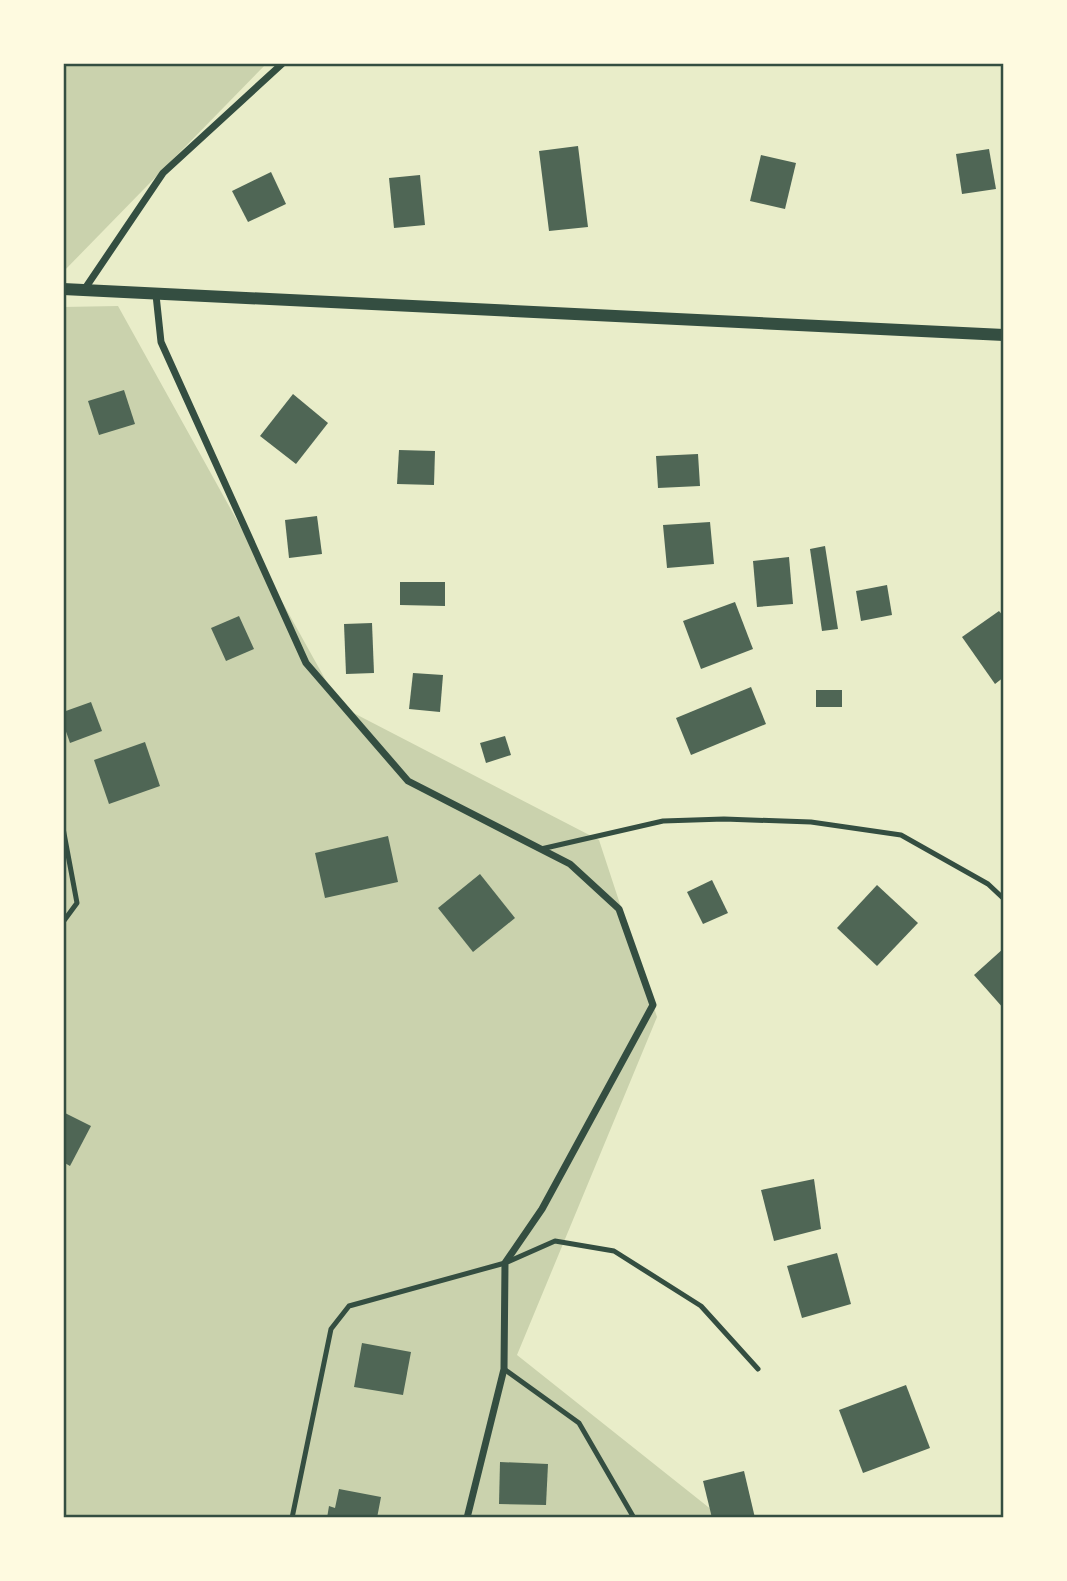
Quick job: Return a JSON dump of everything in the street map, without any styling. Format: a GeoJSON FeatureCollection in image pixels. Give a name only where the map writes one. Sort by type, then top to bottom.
{"type":"FeatureCollection","features":[{"type":"Feature","properties":{"kind":"street"},"geometry":{"type":"LineString","coordinates":[[84,290],[163,173],[283,63]]}},
{"type":"Feature","properties":{"kind":"street"},"geometry":{"type":"LineString","coordinates":[[63,289],[1004,335]]}},
{"type":"Feature","properties":{"kind":"street"},"geometry":{"type":"LineString","coordinates":[[156,295],[160,342],[306,663],[408,781],[570,864],[619,909],[653,1005],[542,1209],[505,1263],[504,1369],[467,1518]]}},
{"type":"Feature","properties":{"kind":"lane"},"geometry":{"type":"LineString","coordinates":[[541,849],[663,821],[724,818],[811,822],[901,835],[988,884],[1004,899]]}},
{"type":"Feature","properties":{"kind":"lane"},"geometry":{"type":"LineString","coordinates":[[63,828],[77,903],[63,922]]}},
{"type":"Feature","properties":{"kind":"lane"},"geometry":{"type":"LineString","coordinates":[[292,1518],[331,1329],[349,1306],[505,1263],[555,1241],[614,1251],[701,1306],[758,1369]]}},
{"type":"Feature","properties":{"kind":"lane"},"geometry":{"type":"LineString","coordinates":[[504,1369],[579,1423],[634,1518]]}},
{"type":"Feature","properties":{"kind":"green space"},"geometry":{"type":"Polygon","coordinates":[[[63,63],[267,63],[63,272],[63,63]]]}},
{"type":"Feature","properties":{"kind":"green space"},"geometry":{"type":"Polygon","coordinates":[[[118,306],[340,706],[599,840],[657,1017],[517,1355],[722,1518],[63,1518],[63,307],[118,306]]]}},
{"type":"Feature","properties":{"kind":"building"},"geometry":{"type":"Polygon","coordinates":[[[578,146],[588,227],[549,231],[539,151],[578,146]]]}},
{"type":"Feature","properties":{"kind":"building"},"geometry":{"type":"Polygon","coordinates":[[[989,149],[996,189],[962,194],[956,154],[989,149]]]}},
{"type":"Feature","properties":{"kind":"building"},"geometry":{"type":"Polygon","coordinates":[[[761,155],[796,163],[785,209],[750,201],[761,155]]]}},
{"type":"Feature","properties":{"kind":"building"},"geometry":{"type":"Polygon","coordinates":[[[271,172],[286,204],[248,222],[232,191],[271,172]]]}},
{"type":"Feature","properties":{"kind":"building"},"geometry":{"type":"Polygon","coordinates":[[[420,175],[425,225],[394,228],[389,178],[420,175]]]}},
{"type":"Feature","properties":{"kind":"building"},"geometry":{"type":"Polygon","coordinates":[[[124,390],[135,424],[99,435],[88,401],[124,390]]]}},
{"type":"Feature","properties":{"kind":"building"},"geometry":{"type":"Polygon","coordinates":[[[293,394],[328,423],[296,464],[260,436],[293,394]]]}},
{"type":"Feature","properties":{"kind":"building"},"geometry":{"type":"Polygon","coordinates":[[[399,450],[435,451],[434,485],[397,484],[399,450]]]}},
{"type":"Feature","properties":{"kind":"building"},"geometry":{"type":"Polygon","coordinates":[[[698,454],[700,486],[658,488],[656,456],[698,454]]]}},
{"type":"Feature","properties":{"kind":"building"},"geometry":{"type":"Polygon","coordinates":[[[317,516],[322,554],[289,558],[285,520],[317,516]]]}},
{"type":"Feature","properties":{"kind":"building"},"geometry":{"type":"Polygon","coordinates":[[[710,522],[714,564],[667,568],[663,525],[710,522]]]}},
{"type":"Feature","properties":{"kind":"building"},"geometry":{"type":"Polygon","coordinates":[[[825,546],[838,629],[822,631],[810,549],[825,546]]]}},
{"type":"Feature","properties":{"kind":"building"},"geometry":{"type":"Polygon","coordinates":[[[789,557],[793,604],[757,607],[753,561],[789,557]]]}},
{"type":"Feature","properties":{"kind":"building"},"geometry":{"type":"Polygon","coordinates":[[[400,582],[445,582],[445,606],[400,605],[400,582]]]}},
{"type":"Feature","properties":{"kind":"building"},"geometry":{"type":"Polygon","coordinates":[[[887,585],[892,615],[861,621],[856,591],[887,585]]]}},
{"type":"Feature","properties":{"kind":"building"},"geometry":{"type":"Polygon","coordinates":[[[735,602],[753,649],[701,669],[683,621],[735,602]]]}},
{"type":"Feature","properties":{"kind":"building"},"geometry":{"type":"Polygon","coordinates":[[[999,611],[1004,617],[1004,677],[995,684],[962,637],[999,611]]]}},
{"type":"Feature","properties":{"kind":"building"},"geometry":{"type":"Polygon","coordinates":[[[239,616],[254,649],[226,661],[211,628],[239,616]]]}},
{"type":"Feature","properties":{"kind":"building"},"geometry":{"type":"Polygon","coordinates":[[[372,623],[374,673],[346,674],[344,624],[372,623]]]}},
{"type":"Feature","properties":{"kind":"building"},"geometry":{"type":"Polygon","coordinates":[[[413,673],[443,675],[440,712],[409,709],[413,673]]]}},
{"type":"Feature","properties":{"kind":"building"},"geometry":{"type":"Polygon","coordinates":[[[751,687],[766,724],[691,755],[676,718],[751,687]]]}},
{"type":"Feature","properties":{"kind":"building"},"geometry":{"type":"Polygon","coordinates":[[[816,690],[842,690],[842,707],[816,707],[816,690]]]}},
{"type":"Feature","properties":{"kind":"building"},"geometry":{"type":"Polygon","coordinates":[[[91,702],[102,731],[70,743],[63,723],[63,712],[91,702]]]}},
{"type":"Feature","properties":{"kind":"building"},"geometry":{"type":"Polygon","coordinates":[[[505,736],[511,755],[486,763],[480,743],[505,736]]]}},
{"type":"Feature","properties":{"kind":"building"},"geometry":{"type":"Polygon","coordinates":[[[145,742],[160,786],[109,804],[94,760],[145,742]]]}},
{"type":"Feature","properties":{"kind":"building"},"geometry":{"type":"Polygon","coordinates":[[[388,836],[398,882],[325,898],[315,853],[388,836]]]}},
{"type":"Feature","properties":{"kind":"building"},"geometry":{"type":"Polygon","coordinates":[[[480,874],[515,918],[473,952],[438,908],[480,874]]]}},
{"type":"Feature","properties":{"kind":"building"},"geometry":{"type":"Polygon","coordinates":[[[712,880],[728,913],[703,924],[687,892],[712,880]]]}},
{"type":"Feature","properties":{"kind":"building"},"geometry":{"type":"Polygon","coordinates":[[[877,885],[918,923],[877,966],[837,928],[877,885]]]}},
{"type":"Feature","properties":{"kind":"building"},"geometry":{"type":"Polygon","coordinates":[[[1004,948],[1004,1009],[974,975],[1004,948]]]}},
{"type":"Feature","properties":{"kind":"building"},"geometry":{"type":"Polygon","coordinates":[[[63,1112],[91,1126],[70,1166],[63,1162],[63,1112]]]}},
{"type":"Feature","properties":{"kind":"building"},"geometry":{"type":"Polygon","coordinates":[[[814,1179],[821,1229],[774,1241],[761,1190],[814,1179]]]}},
{"type":"Feature","properties":{"kind":"building"},"geometry":{"type":"Polygon","coordinates":[[[837,1253],[851,1304],[802,1318],[787,1266],[837,1253]]]}},
{"type":"Feature","properties":{"kind":"building"},"geometry":{"type":"Polygon","coordinates":[[[362,1343],[411,1352],[403,1395],[354,1387],[362,1343]]]}},
{"type":"Feature","properties":{"kind":"building"},"geometry":{"type":"Polygon","coordinates":[[[906,1385],[930,1448],[863,1473],[839,1410],[906,1385]]]}},
{"type":"Feature","properties":{"kind":"building"},"geometry":{"type":"Polygon","coordinates":[[[500,1462],[548,1464],[546,1505],[499,1504],[500,1462]]]}},
{"type":"Feature","properties":{"kind":"building"},"geometry":{"type":"Polygon","coordinates":[[[744,1471],[755,1518],[712,1518],[703,1481],[744,1471]]]}},
{"type":"Feature","properties":{"kind":"building"},"geometry":{"type":"Polygon","coordinates":[[[339,1489],[381,1497],[377,1518],[327,1518],[329,1506],[335,1508],[339,1489]]]}}]}
